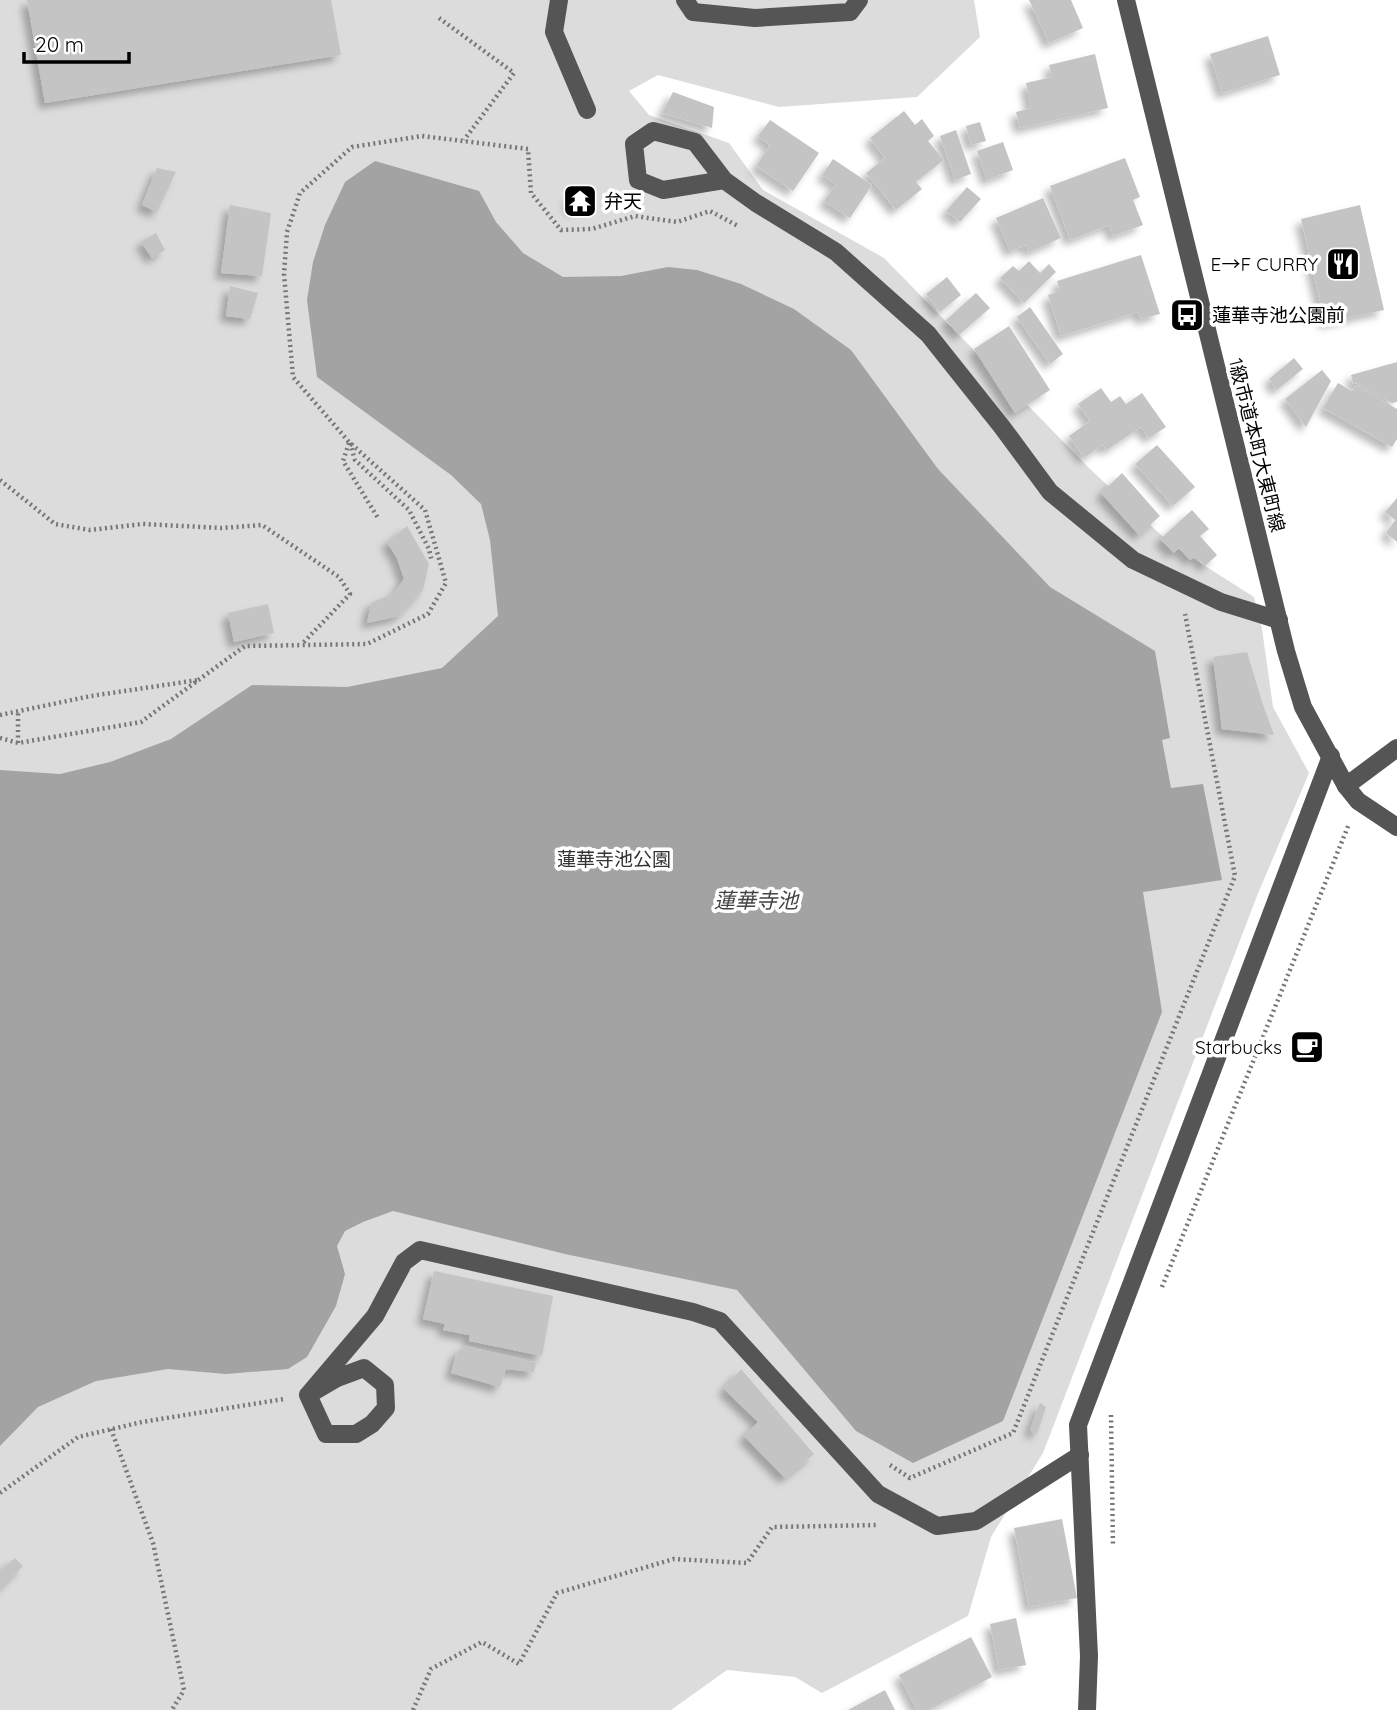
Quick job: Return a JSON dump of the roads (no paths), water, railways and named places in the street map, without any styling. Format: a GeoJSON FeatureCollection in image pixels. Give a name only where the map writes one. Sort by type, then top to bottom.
{"type":"FeatureCollection","features":[{"type":"Feature","properties":{"kind":"street"},"geometry":{"type":"LineString","coordinates":[[559,0],[554,32],[587,110]]}},
{"type":"Feature","properties":{"kind":"street"},"geometry":{"type":"LineString","coordinates":[[685,0],[693,12],[755,18],[850,12],[859,0]]}},
{"type":"Feature","properties":{"kind":"street","name":"1級市道本町大東町線"},"geometry":{"type":"LineString","coordinates":[[1126,0],[1286,651],[1303,707],[1346,786],[1358,801],[1397,827]]}},
{"type":"Feature","properties":{"kind":"street"},"geometry":{"type":"LineString","coordinates":[[724,180],[663,190],[638,180],[634,145],[653,131],[695,142],[724,180],[836,252],[928,334],[1050,492],[1133,560],[1221,603],[1279,620]]}},
{"type":"Feature","properties":{"kind":"street"},"geometry":{"type":"LineString","coordinates":[[1346,786],[1397,748]]}},
{"type":"Feature","properties":{"kind":"street"},"geometry":{"type":"LineString","coordinates":[[1087,1710],[1089,1656],[1078,1425],[1331,756]]}},
{"type":"Feature","properties":{"kind":"street"},"geometry":{"type":"LineString","coordinates":[[308,1395],[375,1316],[404,1262],[421,1250],[692,1312],[720,1321],[878,1494],[937,1525],[976,1521],[1080,1455]]}},
{"type":"Feature","properties":{"kind":"street"},"geometry":{"type":"LineString","coordinates":[[364,1368],[385,1385],[386,1408],[372,1424],[356,1434],[326,1434],[308,1395],[337,1378],[364,1368]]}},
{"type":"Feature","properties":{"kind":"water","name":"蓮華寺池"},"geometry":{"type":"Polygon","coordinates":[[[375,161],[479,191],[496,222],[523,253],[563,277],[621,276],[668,267],[697,270],[741,284],[794,309],[851,350],[938,469],[1050,587],[1155,651],[1170,738],[1162,740],[1171,788],[1203,784],[1222,880],[1143,892],[1162,1012],[1003,1421],[913,1463],[856,1431],[737,1290],[565,1254],[393,1211],[345,1231],[337,1246],[345,1274],[336,1306],[307,1357],[288,1369],[226,1374],[168,1369],[96,1381],[38,1407],[0,1446],[0,770],[60,774],[110,762],[171,739],[252,685],[347,687],[442,668],[498,616],[490,540],[481,504],[451,475],[317,377],[307,300],[313,262],[325,225],[345,182],[375,161]]]}},
{"type":"Feature","properties":{"kind":"place","name":"弁天"},"geometry":{"type":"Point","coordinates":[580,201]}},
{"type":"Feature","properties":{"kind":"place","name":"E→F CURRY"},"geometry":{"type":"Point","coordinates":[1343,264]}},
{"type":"Feature","properties":{"kind":"place","name":"蓮華寺池公園前"},"geometry":{"type":"Point","coordinates":[1187,315]}},
{"type":"Feature","properties":{"kind":"place","name":"Starbucks"},"geometry":{"type":"Point","coordinates":[1307,1047]}},
{"type":"Feature","properties":{"kind":"park label","name":"蓮華寺池公園"},"geometry":{"type":"Point","coordinates":[614,859]}}]}
